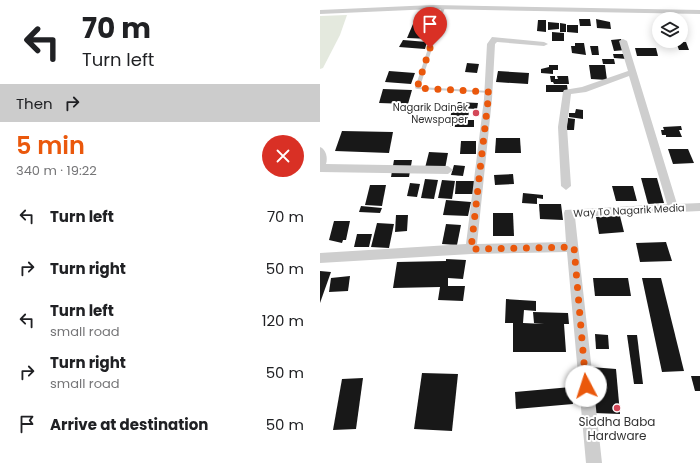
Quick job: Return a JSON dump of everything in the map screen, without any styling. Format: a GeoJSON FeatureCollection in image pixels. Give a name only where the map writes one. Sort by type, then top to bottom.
{"type":"FeatureCollection","features":[{"type":"Feature","properties":{"kind":"street"},"geometry":{"type":"LineString","coordinates":[[492,0],[493,8]]}},
{"type":"Feature","properties":{"kind":"street"},"geometry":{"type":"LineString","coordinates":[[320,12],[443,7],[700,12]]}},
{"type":"Feature","properties":{"kind":"street"},"geometry":{"type":"LineString","coordinates":[[471,249],[489,92],[492,44],[495,39],[544,44]]}},
{"type":"Feature","properties":{"kind":"street"},"geometry":{"type":"LineString","coordinates":[[623,41],[673,208]]}},
{"type":"Feature","properties":{"kind":"street"},"geometry":{"type":"LineString","coordinates":[[566,186],[562,133],[563,105],[567,92],[583,90],[632,72]]}},
{"type":"Feature","properties":{"kind":"street"},"geometry":{"type":"LineString","coordinates":[[320,151],[323,160],[320,168],[448,170]]}},
{"type":"Feature","properties":{"kind":"street","name":"Way To Nagarik Media"},"geometry":{"type":"LineString","coordinates":[[594,463],[574,247],[569,213],[700,207]]}},
{"type":"Feature","properties":{"kind":"street"},"geometry":{"type":"LineString","coordinates":[[320,258],[471,249],[574,247]]}},
{"type":"Feature","properties":{"kind":"lane"},"geometry":{"type":"LineString","coordinates":[[443,7],[417,88],[489,92]]}},
{"type":"Feature","properties":{"kind":"shaded area"},"geometry":{"type":"Polygon","coordinates":[[[347,15],[340,35],[323,68],[320,69],[320,16],[347,15]]]}},
{"type":"Feature","properties":{"kind":"building"},"geometry":{"type":"Polygon","coordinates":[[[579,19],[590,19],[591,26],[580,26],[579,19]]]}},
{"type":"Feature","properties":{"kind":"building"},"geometry":{"type":"Polygon","coordinates":[[[596,19],[610,22],[611,29],[597,28],[596,19]]]}},
{"type":"Feature","properties":{"kind":"building"},"geometry":{"type":"Polygon","coordinates":[[[538,20],[546,20],[546,32],[537,31],[538,20]]]}},
{"type":"Feature","properties":{"kind":"building"},"geometry":{"type":"Polygon","coordinates":[[[548,22],[559,23],[559,29],[548,30],[548,22]]]}},
{"type":"Feature","properties":{"kind":"building"},"geometry":{"type":"Polygon","coordinates":[[[560,23],[566,24],[566,32],[560,32],[560,23]]]}},
{"type":"Feature","properties":{"kind":"building"},"geometry":{"type":"Polygon","coordinates":[[[413,24],[436,25],[431,39],[407,38],[413,24]]]}},
{"type":"Feature","properties":{"kind":"building"},"geometry":{"type":"Polygon","coordinates":[[[567,25],[578,25],[578,33],[567,32],[567,25]]]}},
{"type":"Feature","properties":{"kind":"building"},"geometry":{"type":"Polygon","coordinates":[[[552,32],[564,33],[564,41],[552,41],[552,32]]]}},
{"type":"Feature","properties":{"kind":"building"},"geometry":{"type":"Polygon","coordinates":[[[621,39],[625,50],[614,51],[611,40],[621,39]]]}},
{"type":"Feature","properties":{"kind":"building"},"geometry":{"type":"Polygon","coordinates":[[[403,40],[427,42],[425,49],[399,47],[403,40]]]}},
{"type":"Feature","properties":{"kind":"building"},"geometry":{"type":"Polygon","coordinates":[[[575,43],[584,43],[586,55],[572,53],[571,46],[575,46],[575,43]]]}},
{"type":"Feature","properties":{"kind":"building"},"geometry":{"type":"Polygon","coordinates":[[[590,46],[598,46],[599,55],[592,55],[590,46]]]}},
{"type":"Feature","properties":{"kind":"building"},"geometry":{"type":"Polygon","coordinates":[[[688,47],[689,50],[679,50],[678,48],[688,47]]]}},
{"type":"Feature","properties":{"kind":"building"},"geometry":{"type":"Polygon","coordinates":[[[635,48],[656,48],[658,56],[637,56],[635,48]]]}},
{"type":"Feature","properties":{"kind":"building"},"geometry":{"type":"Polygon","coordinates":[[[613,54],[626,54],[627,59],[614,58],[613,54]]]}},
{"type":"Feature","properties":{"kind":"building"},"geometry":{"type":"Polygon","coordinates":[[[602,59],[614,59],[615,64],[603,64],[602,59]]]}},
{"type":"Feature","properties":{"kind":"building"},"geometry":{"type":"Polygon","coordinates":[[[467,63],[479,64],[477,73],[465,72],[467,63]]]}},
{"type":"Feature","properties":{"kind":"building"},"geometry":{"type":"Polygon","coordinates":[[[549,65],[558,65],[558,70],[553,70],[553,74],[541,73],[541,69],[549,67],[549,65]]]}},
{"type":"Feature","properties":{"kind":"building"},"geometry":{"type":"Polygon","coordinates":[[[589,65],[605,65],[607,80],[591,79],[589,65]]]}},
{"type":"Feature","properties":{"kind":"building"},"geometry":{"type":"Polygon","coordinates":[[[389,71],[415,73],[411,84],[385,82],[389,71]]]}},
{"type":"Feature","properties":{"kind":"building"},"geometry":{"type":"Polygon","coordinates":[[[498,71],[529,73],[528,84],[496,82],[498,71]]]}},
{"type":"Feature","properties":{"kind":"building"},"geometry":{"type":"Polygon","coordinates":[[[550,76],[555,76],[555,79],[558,79],[557,76],[568,76],[569,84],[554,84],[551,82],[550,76]]]}},
{"type":"Feature","properties":{"kind":"building"},"geometry":{"type":"Polygon","coordinates":[[[546,85],[567,85],[568,92],[546,92],[546,85]]]}},
{"type":"Feature","properties":{"kind":"building"},"geometry":{"type":"Polygon","coordinates":[[[383,89],[412,90],[408,104],[379,103],[383,89]]]}},
{"type":"Feature","properties":{"kind":"building"},"geometry":{"type":"Polygon","coordinates":[[[458,102],[478,103],[477,109],[456,108],[458,102]]]}},
{"type":"Feature","properties":{"kind":"building"},"geometry":{"type":"Polygon","coordinates":[[[576,109],[583,110],[583,119],[569,117],[569,113],[575,113],[576,109]]]}},
{"type":"Feature","properties":{"kind":"building"},"geometry":{"type":"Polygon","coordinates":[[[452,110],[469,111],[468,119],[450,118],[452,110]]]}},
{"type":"Feature","properties":{"kind":"building"},"geometry":{"type":"Polygon","coordinates":[[[568,118],[575,119],[574,130],[566,130],[568,118]]]}},
{"type":"Feature","properties":{"kind":"building"},"geometry":{"type":"Polygon","coordinates":[[[451,120],[474,120],[474,127],[450,127],[451,120]]]}},
{"type":"Feature","properties":{"kind":"building"},"geometry":{"type":"Polygon","coordinates":[[[681,126],[682,130],[679,130],[682,137],[666,137],[666,135],[662,135],[661,130],[664,130],[663,127],[681,126]]]}},
{"type":"Feature","properties":{"kind":"building"},"geometry":{"type":"Polygon","coordinates":[[[342,131],[393,132],[389,153],[335,151],[342,131]]]}},
{"type":"Feature","properties":{"kind":"building"},"geometry":{"type":"Polygon","coordinates":[[[496,138],[520,138],[521,153],[495,153],[496,138]]]}},
{"type":"Feature","properties":{"kind":"building"},"geometry":{"type":"Polygon","coordinates":[[[461,141],[476,141],[476,154],[460,154],[461,141]]]}},
{"type":"Feature","properties":{"kind":"building"},"geometry":{"type":"Polygon","coordinates":[[[668,149],[688,149],[694,163],[673,164],[668,149]]]}},
{"type":"Feature","properties":{"kind":"building"},"geometry":{"type":"Polygon","coordinates":[[[429,152],[448,153],[445,169],[425,168],[429,152]]]}},
{"type":"Feature","properties":{"kind":"building"},"geometry":{"type":"Polygon","coordinates":[[[394,160],[412,160],[409,177],[391,177],[394,160]]]}},
{"type":"Feature","properties":{"kind":"building"},"geometry":{"type":"Polygon","coordinates":[[[454,165],[465,166],[463,176],[451,175],[454,165]]]}},
{"type":"Feature","properties":{"kind":"building"},"geometry":{"type":"Polygon","coordinates":[[[513,174],[514,184],[495,185],[494,175],[513,174]]]}},
{"type":"Feature","properties":{"kind":"building"},"geometry":{"type":"Polygon","coordinates":[[[641,178],[657,178],[664,203],[648,204],[641,178]]]}},
{"type":"Feature","properties":{"kind":"building"},"geometry":{"type":"Polygon","coordinates":[[[425,179],[438,180],[434,199],[421,198],[425,179]]]}},
{"type":"Feature","properties":{"kind":"building"},"geometry":{"type":"Polygon","coordinates":[[[442,180],[455,181],[452,199],[438,198],[442,180]]]}},
{"type":"Feature","properties":{"kind":"building"},"geometry":{"type":"Polygon","coordinates":[[[456,181],[475,181],[474,194],[455,194],[456,181]]]}},
{"type":"Feature","properties":{"kind":"building"},"geometry":{"type":"Polygon","coordinates":[[[410,183],[420,184],[417,197],[407,196],[410,183]]]}},
{"type":"Feature","properties":{"kind":"building"},"geometry":{"type":"Polygon","coordinates":[[[370,185],[386,185],[382,206],[365,205],[370,185]]]}},
{"type":"Feature","properties":{"kind":"building"},"geometry":{"type":"Polygon","coordinates":[[[612,186],[633,186],[637,201],[616,201],[612,186]]]}},
{"type":"Feature","properties":{"kind":"building"},"geometry":{"type":"Polygon","coordinates":[[[523,193],[543,195],[543,199],[537,198],[537,204],[522,203],[523,193]]]}},
{"type":"Feature","properties":{"kind":"building"},"geometry":{"type":"Polygon","coordinates":[[[446,200],[471,202],[468,216],[443,215],[446,200]]]}},
{"type":"Feature","properties":{"kind":"building"},"geometry":{"type":"Polygon","coordinates":[[[539,204],[561,204],[563,220],[540,219],[539,204]]]}},
{"type":"Feature","properties":{"kind":"building"},"geometry":{"type":"Polygon","coordinates":[[[361,206],[382,208],[380,213],[359,212],[361,206]]]}},
{"type":"Feature","properties":{"kind":"building"},"geometry":{"type":"Polygon","coordinates":[[[493,213],[513,213],[514,236],[493,236],[493,213]]]}},
{"type":"Feature","properties":{"kind":"building"},"geometry":{"type":"Polygon","coordinates":[[[396,215],[408,215],[407,231],[395,232],[396,215]]]}},
{"type":"Feature","properties":{"kind":"building"},"geometry":{"type":"Polygon","coordinates":[[[620,216],[624,232],[599,234],[596,217],[620,216]]]}},
{"type":"Feature","properties":{"kind":"building"},"geometry":{"type":"Polygon","coordinates":[[[334,221],[350,221],[346,240],[343,240],[342,243],[329,240],[334,221]]]}},
{"type":"Feature","properties":{"kind":"building"},"geometry":{"type":"Polygon","coordinates":[[[377,223],[394,224],[389,248],[371,247],[377,223]]]}},
{"type":"Feature","properties":{"kind":"building"},"geometry":{"type":"Polygon","coordinates":[[[446,224],[461,225],[457,245],[442,244],[446,224]]]}},
{"type":"Feature","properties":{"kind":"building"},"geometry":{"type":"Polygon","coordinates":[[[357,234],[372,234],[369,247],[354,247],[357,234]]]}},
{"type":"Feature","properties":{"kind":"building"},"geometry":{"type":"Polygon","coordinates":[[[666,242],[672,261],[640,262],[636,243],[666,242]]]}},
{"type":"Feature","properties":{"kind":"building"},"geometry":{"type":"Polygon","coordinates":[[[446,259],[466,260],[463,279],[448,278],[448,286],[465,286],[463,301],[438,300],[440,287],[393,288],[397,262],[446,261],[446,259]]]}},
{"type":"Feature","properties":{"kind":"building"},"geometry":{"type":"Polygon","coordinates":[[[320,271],[331,272],[320,303],[320,271]]]}},
{"type":"Feature","properties":{"kind":"building"},"geometry":{"type":"Polygon","coordinates":[[[350,276],[348,291],[329,292],[331,278],[350,276]]]}},
{"type":"Feature","properties":{"kind":"building"},"geometry":{"type":"Polygon","coordinates":[[[593,278],[628,278],[631,296],[595,296],[593,278]]]}},
{"type":"Feature","properties":{"kind":"building"},"geometry":{"type":"Polygon","coordinates":[[[642,278],[661,278],[684,371],[662,372],[642,278]]]}},
{"type":"Feature","properties":{"kind":"building"},"geometry":{"type":"Polygon","coordinates":[[[506,299],[536,301],[536,311],[524,310],[523,323],[544,324],[534,323],[533,312],[568,313],[569,324],[564,324],[566,352],[513,352],[513,323],[505,323],[506,299]]]}},
{"type":"Feature","properties":{"kind":"building"},"geometry":{"type":"Polygon","coordinates":[[[595,334],[608,335],[609,349],[596,349],[595,334]]]}},
{"type":"Feature","properties":{"kind":"building"},"geometry":{"type":"Polygon","coordinates":[[[627,335],[637,335],[643,384],[634,384],[627,335]]]}},
{"type":"Feature","properties":{"kind":"building"},"geometry":{"type":"Polygon","coordinates":[[[591,367],[616,369],[620,414],[594,413],[591,367]]]}},
{"type":"Feature","properties":{"kind":"building"},"geometry":{"type":"Polygon","coordinates":[[[422,373],[458,374],[452,431],[414,429],[422,373]]]}},
{"type":"Feature","properties":{"kind":"building"},"geometry":{"type":"Polygon","coordinates":[[[691,376],[700,376],[700,391],[695,391],[691,376]]]}},
{"type":"Feature","properties":{"kind":"building"},"geometry":{"type":"Polygon","coordinates":[[[363,378],[356,429],[333,430],[342,379],[363,378]]]}},
{"type":"Feature","properties":{"kind":"building"},"geometry":{"type":"Polygon","coordinates":[[[571,387],[573,404],[516,409],[515,392],[571,387]]]}},
{"type":"Feature","properties":{"kind":"place","name":"Nagarik Dainek Newspaper"},"geometry":{"type":"Point","coordinates":[476,113]}},
{"type":"Feature","properties":{"kind":"place","name":"Siddha Baba Hardware"},"geometry":{"type":"Point","coordinates":[617,408]}},
{"type":"Feature","properties":{"kind":"route"},"geometry":{"type":"LineString","coordinates":[[430,48],[417,88],[489,92],[471,249],[574,247],[586,386]]}}]}
